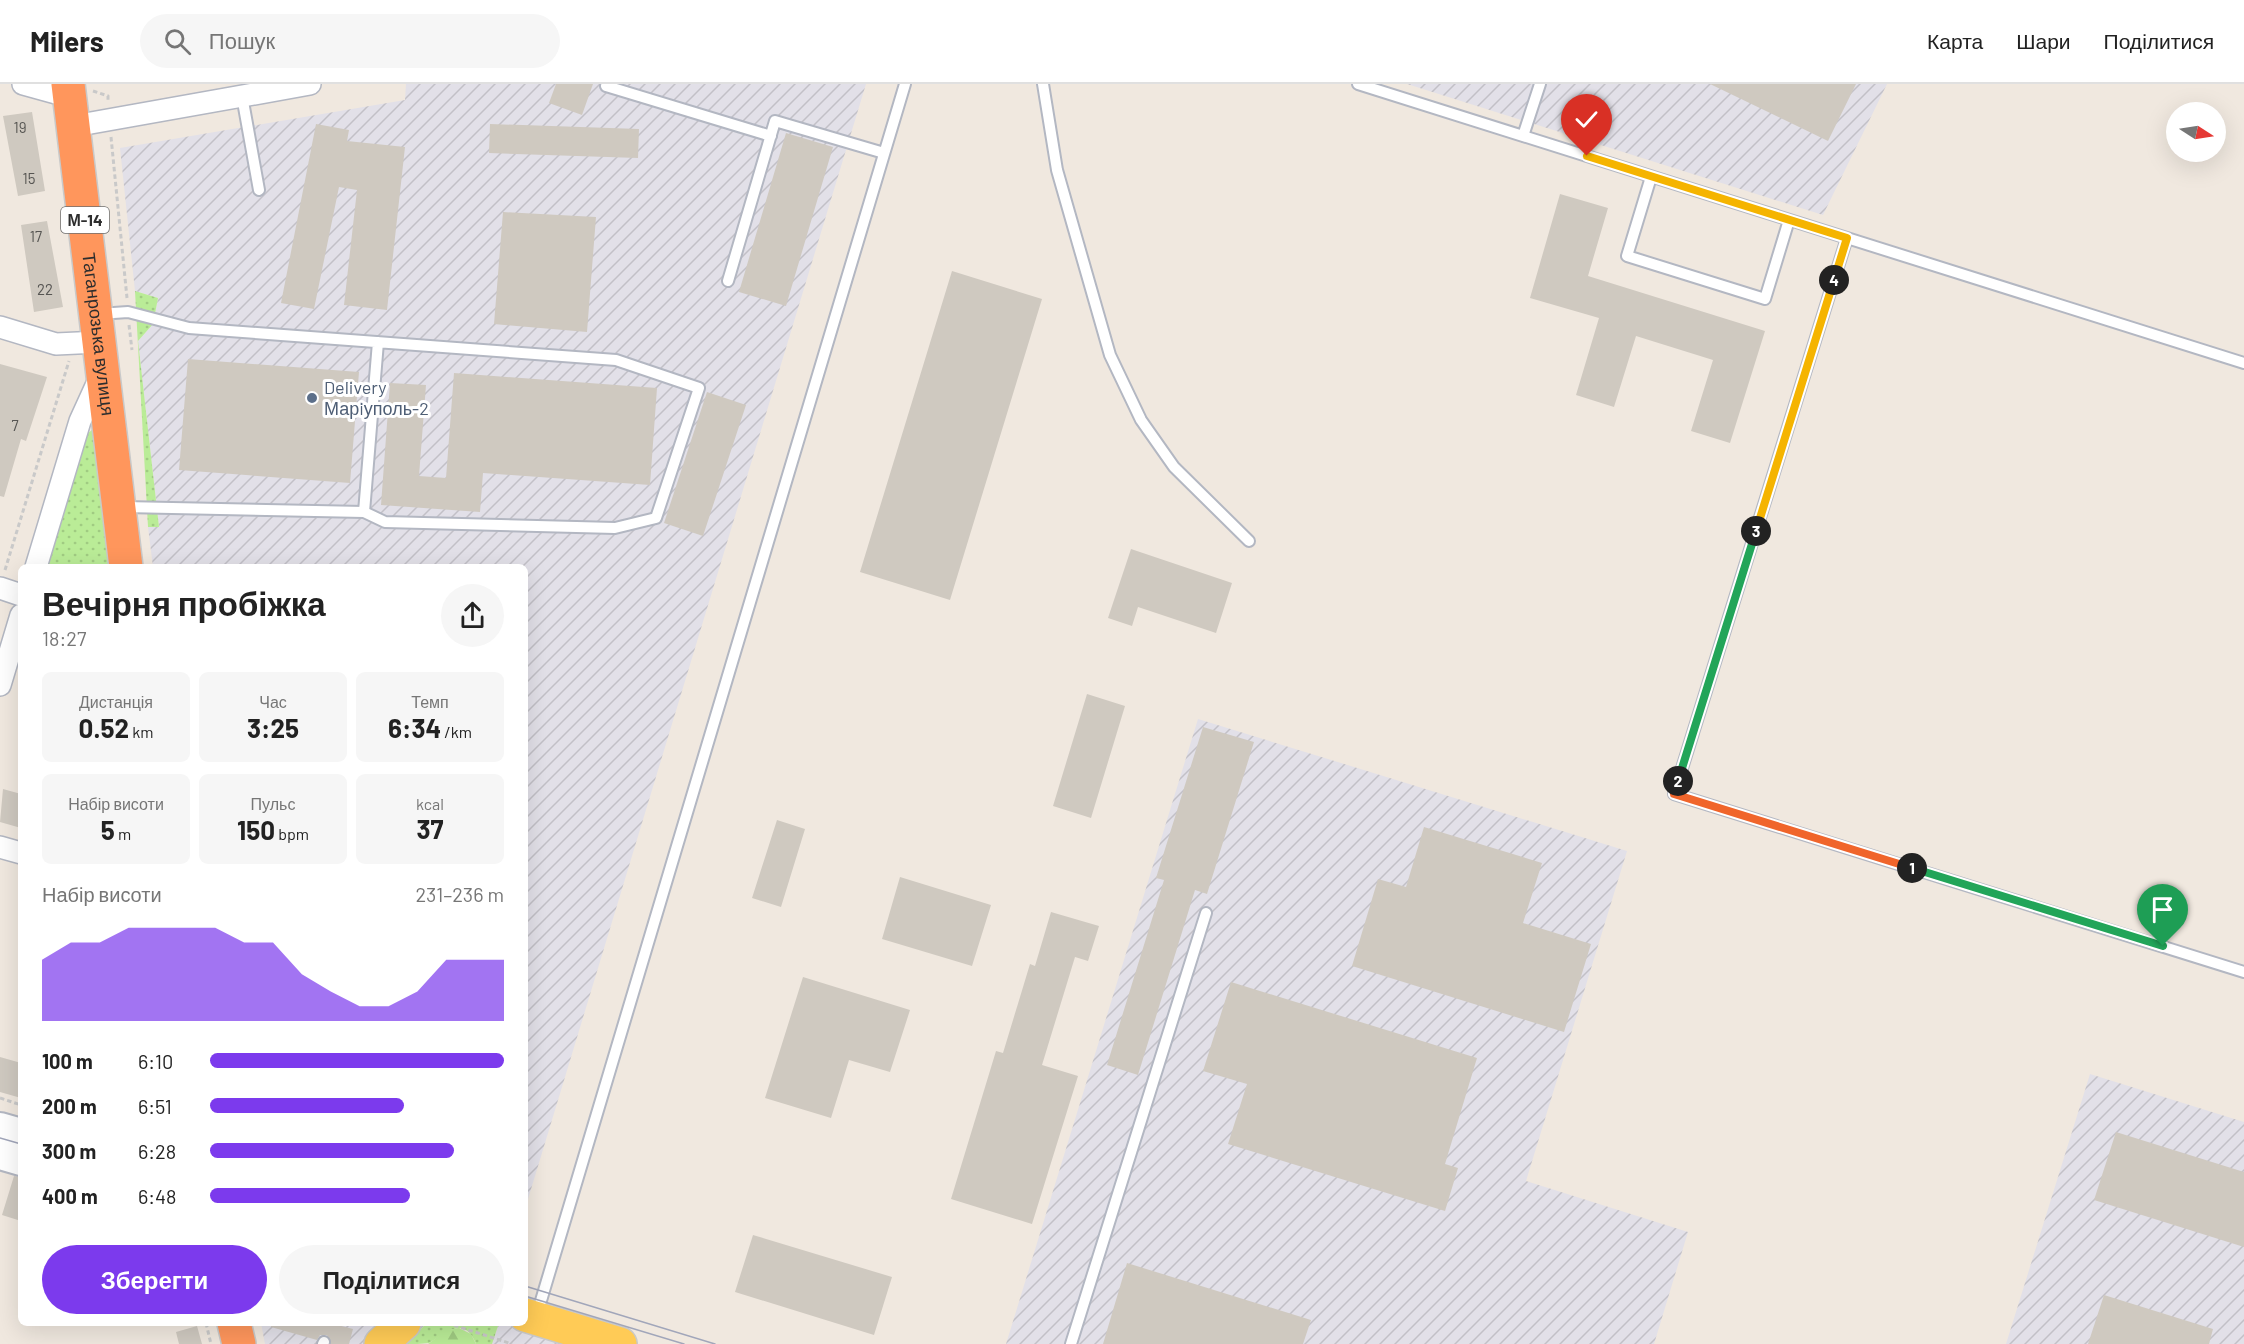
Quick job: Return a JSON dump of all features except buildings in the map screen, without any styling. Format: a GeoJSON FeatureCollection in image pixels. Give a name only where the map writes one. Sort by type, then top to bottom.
{"type":"FeatureCollection","features":[{"type":"Feature","properties":{"kind":"highway","name":"Таганрозька вулиця"},"geometry":{"type":"LineString","coordinates":[[70,102],[92,346],[94,419],[119,507],[126,564]]}},
{"type":"Feature","properties":{"kind":"highway"},"geometry":{"type":"LineString","coordinates":[[235,1326],[239,1344]]}},
{"type":"Feature","properties":{"kind":"main road"},"geometry":{"type":"LineString","coordinates":[[0,1127],[18,1132]]}},
{"type":"Feature","properties":{"kind":"main road"},"geometry":{"type":"LineString","coordinates":[[0,1155],[18,1160]]}},
{"type":"Feature","properties":{"kind":"main road"},"geometry":{"type":"LineString","coordinates":[[530,1317],[620,1344]]}},
{"type":"Feature","properties":{"kind":"main road"},"geometry":{"type":"LineString","coordinates":[[381,1344],[401,1326]]}},
{"type":"Feature","properties":{"kind":"street"},"geometry":{"type":"LineString","coordinates":[[23,84],[110,120],[310,84]]}},
{"type":"Feature","properties":{"kind":"street"},"geometry":{"type":"LineString","coordinates":[[0,327],[56,344],[92,346]]}},
{"type":"Feature","properties":{"kind":"street"},"geometry":{"type":"LineString","coordinates":[[37,564],[94,419]]}},
{"type":"Feature","properties":{"kind":"street"},"geometry":{"type":"LineString","coordinates":[[2,582],[18,593]]}},
{"type":"Feature","properties":{"kind":"street"},"geometry":{"type":"LineString","coordinates":[[0,685],[18,625]]}},
{"type":"Feature","properties":{"kind":"street"},"geometry":{"type":"LineString","coordinates":[[0,847],[18,852]]}},
{"type":"Feature","properties":{"kind":"lane"},"geometry":{"type":"LineString","coordinates":[[607,84],[606,86],[771,136]]}},
{"type":"Feature","properties":{"kind":"lane"},"geometry":{"type":"LineString","coordinates":[[530,1317],[905,84]]}},
{"type":"Feature","properties":{"kind":"lane"},"geometry":{"type":"LineString","coordinates":[[1043,84],[1058,170],[1115,364],[1141,420],[1174,467],[1249,541]]}},
{"type":"Feature","properties":{"kind":"lane"},"geometry":{"type":"LineString","coordinates":[[1358,84],[2244,363]]}},
{"type":"Feature","properties":{"kind":"lane"},"geometry":{"type":"LineString","coordinates":[[1523,136],[1539,84]]}},
{"type":"Feature","properties":{"kind":"lane"},"geometry":{"type":"LineString","coordinates":[[242,96],[259,190]]}},
{"type":"Feature","properties":{"kind":"lane"},"geometry":{"type":"LineString","coordinates":[[728,281],[775,121],[884,153]]}},
{"type":"Feature","properties":{"kind":"lane"},"geometry":{"type":"LineString","coordinates":[[1652,177],[1627,256],[1765,299],[1789,220]]}},
{"type":"Feature","properties":{"kind":"lane"},"geometry":{"type":"LineString","coordinates":[[1847,238],[1674,794],[2244,972]]}},
{"type":"Feature","properties":{"kind":"lane"},"geometry":{"type":"LineString","coordinates":[[92,346],[128,312],[189,328],[616,360],[699,388],[656,518],[615,528],[385,522],[364,512],[119,507]]}},
{"type":"Feature","properties":{"kind":"lane"},"geometry":{"type":"LineString","coordinates":[[364,512],[378,342]]}},
{"type":"Feature","properties":{"kind":"lane"},"geometry":{"type":"LineString","coordinates":[[1071,1344],[1206,913]]}},
{"type":"Feature","properties":{"kind":"path"},"geometry":{"type":"LineString","coordinates":[[110,120],[132,350]]}},
{"type":"Feature","properties":{"kind":"path"},"geometry":{"type":"LineString","coordinates":[[2,582],[92,346]]}},
{"type":"Feature","properties":{"kind":"path"},"geometry":{"type":"LineString","coordinates":[[0,1098],[18,1103]]}},
{"type":"Feature","properties":{"kind":"path"},"geometry":{"type":"LineString","coordinates":[[207,1326],[211,1344]]}},
{"type":"Feature","properties":{"kind":"path"},"geometry":{"type":"LineString","coordinates":[[456,1326],[512,1344]]}},
{"type":"Feature","properties":{"kind":"shaded area"},"geometry":{"type":"Polygon","coordinates":[[[406,84],[866,84],[528,1199],[528,564],[153,564],[148,527],[159,527],[138,341],[153,324],[158,298],[135,291],[120,148],[405,100],[406,84]]]}},
{"type":"Feature","properties":{"kind":"shaded area"},"geometry":{"type":"Polygon","coordinates":[[[1407,84],[1887,84],[1823,215],[1407,84]]]}},
{"type":"Feature","properties":{"kind":"shaded area"},"geometry":{"type":"Polygon","coordinates":[[[1198,719],[1627,851],[1526,1181],[1688,1232],[1654,1344],[1006,1344],[1198,719]]]}},
{"type":"Feature","properties":{"kind":"shaded area"},"geometry":{"type":"Polygon","coordinates":[[[2090,1074],[2244,1122],[2244,1344],[2006,1344],[2090,1074]]]}},
{"type":"Feature","properties":{"kind":"shaded area"},"geometry":{"type":"Polygon","coordinates":[[[262,1326],[424,1326],[405,1344],[265,1344],[262,1326]]]}},
{"type":"Feature","properties":{"kind":"shaded area"},"geometry":{"type":"Polygon","coordinates":[[[498,1326],[525,1326],[582,1344],[492,1344],[498,1326]]]}},
{"type":"Feature","properties":{"kind":"green space"},"geometry":{"type":"Polygon","coordinates":[[[135,291],[158,298],[153,324],[138,341],[159,527],[148,527],[135,291]]]}},
{"type":"Feature","properties":{"kind":"green space"},"geometry":{"type":"Polygon","coordinates":[[[96,427],[111,564],[48,564],[88,433],[96,427]]]}},
{"type":"Feature","properties":{"kind":"green space"},"geometry":{"type":"Polygon","coordinates":[[[424,1326],[498,1326],[492,1344],[476,1344],[466,1330],[460,1328],[448,1331],[429,1343],[405,1344],[424,1326]]]}},
{"type":"Feature","properties":{"kind":"green space"},"geometry":{"type":"Polygon","coordinates":[[[459,1328],[471,1334],[476,1344],[428,1344],[447,1330],[459,1328]]]}},
{"type":"Feature","properties":{"kind":"tram line"},"geometry":{"type":"LineString","coordinates":[[0,1138],[18,1143]]}},
{"type":"Feature","properties":{"kind":"tram line"},"geometry":{"type":"LineString","coordinates":[[528,1287],[715,1344]]}},
{"type":"Feature","properties":{"kind":"tram line"},"geometry":{"type":"LineString","coordinates":[[528,1297],[684,1344]]}},
{"type":"Feature","properties":{"kind":"place","name":"Delivery Марiуполь-2"},"geometry":{"type":"Point","coordinates":[312,398]}},
{"type":"Feature","properties":{"kind":"route"},"geometry":{"type":"LineString","coordinates":[[1587,156],[1847,238],[1674,794],[2163,946]]}}]}
